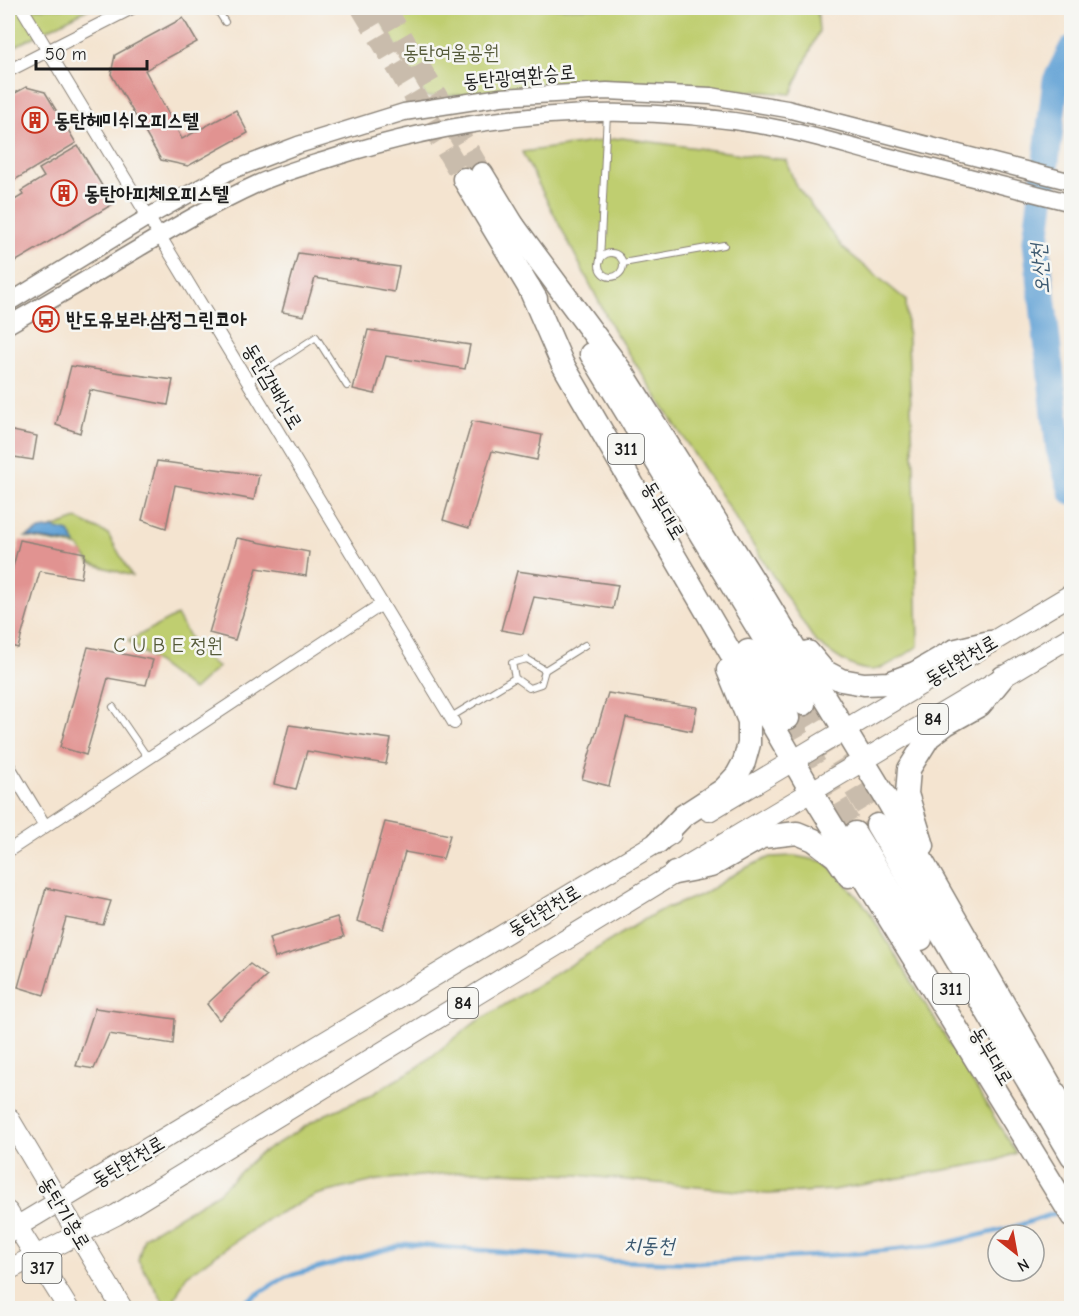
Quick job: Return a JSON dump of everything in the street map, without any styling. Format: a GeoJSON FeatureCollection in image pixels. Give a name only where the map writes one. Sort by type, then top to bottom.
{"type":"FeatureCollection","features":[{"type":"Feature","properties":{"kind":"highway","name":"동부대로"},"geometry":{"type":"LineString","coordinates":[[473,176],[513,225],[796,711],[530,287],[473,176]]}},
{"type":"Feature","properties":{"kind":"highway"},"geometry":{"type":"LineString","coordinates":[[513,225],[624,375],[845,729],[923,862],[1056,1142],[1071,1216]]}},
{"type":"Feature","properties":{"kind":"highway"},"geometry":{"type":"LineString","coordinates":[[530,287],[562,363],[811,791],[875,896],[1056,1142]]}},
{"type":"Feature","properties":{"kind":"highway"},"geometry":{"type":"LineString","coordinates":[[762,594],[824,671],[851,683],[889,682],[915,673],[953,651],[990,642]]}},
{"type":"Feature","properties":{"kind":"highway"},"geometry":{"type":"LineString","coordinates":[[658,842],[683,816],[723,790],[737,775],[744,762],[749,721],[728,672],[712,619]]}},
{"type":"Feature","properties":{"kind":"highway"},"geometry":{"type":"LineString","coordinates":[[923,862],[923,844],[908,794],[909,769],[929,737],[946,724],[980,705],[1003,677]]}},
{"type":"Feature","properties":{"kind":"highway","name":"동부대로"},"geometry":{"type":"LineString","coordinates":[[877,825],[1056,1142],[1071,1186]]}},
{"type":"Feature","properties":{"kind":"highway"},"geometry":{"type":"LineString","coordinates":[[675,873],[711,866],[762,837],[798,833],[814,840],[836,857],[856,885],[875,896]]}},
{"type":"Feature","properties":{"kind":"highway","name":"동부대로"},"geometry":{"type":"LineString","coordinates":[[855,833],[1056,1142]]}},
{"type":"Feature","properties":{"kind":"main road","name":"동탄원천로"},"geometry":{"type":"LineString","coordinates":[[11,1224],[59,1202],[1071,594]]}},
{"type":"Feature","properties":{"kind":"main road","name":"동탄원천로"},"geometry":{"type":"LineString","coordinates":[[35,1257],[116,1215],[675,873],[1071,636]]}},
{"type":"Feature","properties":{"kind":"main road","name":"동탄기흥로"},"geometry":{"type":"LineString","coordinates":[[8,1126],[59,1202],[122,1308]]}},
{"type":"Feature","properties":{"kind":"main road","name":"317"},"geometry":{"type":"LineString","coordinates":[[11,1224],[68,1308]]}},
{"type":"Feature","properties":{"kind":"main road","name":"84"},"geometry":{"type":"LineString","coordinates":[[8,1270],[35,1257]]}},
{"type":"Feature","properties":{"kind":"street","name":"동탄감배산로"},"geometry":{"type":"LineString","coordinates":[[22,8],[452,720]]}},
{"type":"Feature","properties":{"kind":"street"},"geometry":{"type":"LineString","coordinates":[[8,71],[132,8]]}},
{"type":"Feature","properties":{"kind":"street","name":"동탄광역환승로"},"geometry":{"type":"LineString","coordinates":[[8,303],[148,216],[230,171],[298,144],[404,112],[501,97],[607,91],[711,96],[787,109],[1071,182]]}},
{"type":"Feature","properties":{"kind":"street","name":"동탄광역환승로"},"geometry":{"type":"LineString","coordinates":[[8,326],[207,209],[260,183],[388,141],[506,118],[571,113],[665,114],[771,127],[1071,203]]}},
{"type":"Feature","properties":{"kind":"street"},"geometry":{"type":"LineString","coordinates":[[8,851],[382,604]]}},
{"type":"Feature","properties":{"kind":"street"},"geometry":{"type":"LineString","coordinates":[[8,765],[45,826]]}},
{"type":"Feature","properties":{"kind":"lane"},"geometry":{"type":"LineString","coordinates":[[216,8],[225,22]]}},
{"type":"Feature","properties":{"kind":"lane"},"geometry":{"type":"LineString","coordinates":[[600,261],[605,255],[612,253],[619,257],[622,264],[618,274],[608,276],[599,268],[607,113]]}},
{"type":"Feature","properties":{"kind":"lane"},"geometry":{"type":"LineString","coordinates":[[622,264],[724,244]]}},
{"type":"Feature","properties":{"kind":"lane"},"geometry":{"type":"LineString","coordinates":[[248,382],[316,337],[346,386]]}},
{"type":"Feature","properties":{"kind":"lane"},"geometry":{"type":"LineString","coordinates":[[545,670],[527,658],[512,663],[515,678],[529,688],[541,684],[545,670],[585,645]]}},
{"type":"Feature","properties":{"kind":"lane"},"geometry":{"type":"LineString","coordinates":[[452,720],[515,678]]}},
{"type":"Feature","properties":{"kind":"lane"},"geometry":{"type":"LineString","coordinates":[[113,707],[148,758]]}},
{"type":"Feature","properties":{"kind":"green space"},"geometry":{"type":"Polygon","coordinates":[[[8,8],[90,8],[8,50],[8,8]]]}},
{"type":"Feature","properties":{"kind":"green space","name":"동탄여울공원"},"geometry":{"type":"Polygon","coordinates":[[[374,8],[817,8],[819,31],[791,94],[654,84],[426,97],[374,8]]]}},
{"type":"Feature","properties":{"kind":"green space"},"geometry":{"type":"Polygon","coordinates":[[[622,138],[786,160],[795,184],[843,248],[906,300],[914,472],[918,646],[889,665],[871,670],[856,667],[841,660],[815,641],[613,329],[522,152],[622,138]]]}},
{"type":"Feature","properties":{"kind":"green space"},"geometry":{"type":"Polygon","coordinates":[[[77,519],[108,534],[132,576],[90,563],[79,547],[26,537],[77,519]]]}},
{"type":"Feature","properties":{"kind":"green space","name":"C U B E 정원"},"geometry":{"type":"Polygon","coordinates":[[[177,615],[197,651],[218,667],[193,690],[128,641],[177,615]]]}},
{"type":"Feature","properties":{"kind":"green space"},"geometry":{"type":"Polygon","coordinates":[[[795,856],[826,862],[867,908],[1016,1153],[995,1161],[833,1190],[768,1194],[578,1175],[473,1171],[378,1180],[316,1195],[271,1217],[187,1275],[170,1308],[167,1308],[138,1260],[144,1237],[218,1193],[258,1155],[324,1115],[369,1096],[418,1067],[473,1024],[657,912],[703,894],[743,869],[770,857],[795,856]]]}},
{"type":"Feature","properties":{"kind":"water"},"geometry":{"type":"Polygon","coordinates":[[[53,528],[69,532],[76,544],[26,537],[40,530],[53,528]]]}},
{"type":"Feature","properties":{"kind":"building"},"geometry":{"type":"Polygon","coordinates":[[[183,18],[197,42],[145,70],[182,139],[236,110],[248,133],[188,166],[161,160],[111,74],[115,55],[183,18]]]}},
{"type":"Feature","properties":{"kind":"building","name":"동탄헤미쉬오피스텔"},"geometry":{"type":"Polygon","coordinates":[[[26,87],[45,92],[76,143],[13,181],[8,172],[8,97],[26,87]]]}},
{"type":"Feature","properties":{"kind":"building","name":"동탄아피체오피스텔"},"geometry":{"type":"Polygon","coordinates":[[[78,146],[113,204],[8,266],[8,204],[23,195],[21,191],[44,177],[39,169],[78,146]]]}},
{"type":"Feature","properties":{"kind":"building"},"geometry":{"type":"Polygon","coordinates":[[[298,253],[399,267],[394,292],[315,278],[304,316],[282,312],[298,253]]]}},
{"type":"Feature","properties":{"kind":"building"},"geometry":{"type":"Polygon","coordinates":[[[368,330],[470,345],[465,369],[386,356],[375,394],[353,389],[368,330]]]}},
{"type":"Feature","properties":{"kind":"building"},"geometry":{"type":"Polygon","coordinates":[[[71,366],[173,380],[168,405],[90,390],[80,433],[56,425],[71,366]]]}},
{"type":"Feature","properties":{"kind":"building"},"geometry":{"type":"Polygon","coordinates":[[[472,421],[542,435],[537,460],[492,451],[469,528],[443,520],[472,421]]]}},
{"type":"Feature","properties":{"kind":"building"},"geometry":{"type":"Polygon","coordinates":[[[8,430],[37,436],[33,460],[8,456],[8,430]]]}},
{"type":"Feature","properties":{"kind":"building"},"geometry":{"type":"Polygon","coordinates":[[[157,461],[259,475],[254,500],[175,485],[166,528],[142,520],[157,461]]]}},
{"type":"Feature","properties":{"kind":"building"},"geometry":{"type":"Polygon","coordinates":[[[237,538],[309,552],[306,576],[257,568],[235,640],[209,633],[237,538]]]}},
{"type":"Feature","properties":{"kind":"building"},"geometry":{"type":"Polygon","coordinates":[[[20,540],[85,553],[81,578],[40,571],[18,648],[8,645],[8,586],[20,540]]]}},
{"type":"Feature","properties":{"kind":"building"},"geometry":{"type":"Polygon","coordinates":[[[517,571],[618,585],[613,609],[534,597],[523,634],[501,630],[517,571]]]}},
{"type":"Feature","properties":{"kind":"building"},"geometry":{"type":"Polygon","coordinates":[[[88,647],[153,660],[146,685],[108,678],[86,755],[60,747],[88,647]]]}},
{"type":"Feature","properties":{"kind":"building"},"geometry":{"type":"Polygon","coordinates":[[[608,693],[697,707],[692,731],[626,718],[609,786],[582,779],[608,693]]]}},
{"type":"Feature","properties":{"kind":"building"},"geometry":{"type":"Polygon","coordinates":[[[289,725],[391,739],[386,764],[307,751],[296,789],[274,784],[289,725]]]}},
{"type":"Feature","properties":{"kind":"building"},"geometry":{"type":"Polygon","coordinates":[[[385,822],[450,835],[443,859],[405,852],[383,929],[357,921],[385,822]]]}},
{"type":"Feature","properties":{"kind":"building"},"geometry":{"type":"Polygon","coordinates":[[[46,888],[111,901],[103,925],[66,918],[44,995],[18,987],[46,888]]]}},
{"type":"Feature","properties":{"kind":"building"},"geometry":{"type":"Polygon","coordinates":[[[337,917],[344,937],[275,958],[269,938],[337,917]]]}},
{"type":"Feature","properties":{"kind":"building"},"geometry":{"type":"Polygon","coordinates":[[[250,964],[267,976],[219,1020],[207,1004],[250,964]]]}},
{"type":"Feature","properties":{"kind":"building"},"geometry":{"type":"Polygon","coordinates":[[[95,1008],[175,1019],[173,1044],[109,1034],[94,1069],[76,1066],[95,1008]]]}},
{"type":"Feature","properties":{"kind":"waterway","name":"오산천"},"geometry":{"type":"LineString","coordinates":[[1072,49],[1056,81],[1036,241],[1059,449],[1072,491]]}},
{"type":"Feature","properties":{"kind":"waterway","name":"치동천"},"geometry":{"type":"LineString","coordinates":[[235,1308],[285,1277],[406,1244],[614,1261],[700,1263],[849,1254],[938,1245],[1014,1227],[1062,1211]]}},
{"type":"Feature","properties":{"kind":"tunnel"},"geometry":{"type":"LineString","coordinates":[[362,8],[464,179]]}},
{"type":"Feature","properties":{"kind":"tunnel"},"geometry":{"type":"LineString","coordinates":[[385,8],[482,174]]}},
{"type":"Feature","properties":{"kind":"tunnel"},"geometry":{"type":"LineString","coordinates":[[804,704],[877,825]]}},
{"type":"Feature","properties":{"kind":"tunnel"},"geometry":{"type":"LineString","coordinates":[[788,718],[855,833]]}},
{"type":"Feature","properties":{"kind":"place","name":"동탄헤미쉬오피스텔"},"geometry":{"type":"Point","coordinates":[35,120]}},
{"type":"Feature","properties":{"kind":"place","name":"동탄아피체오피스텔"},"geometry":{"type":"Point","coordinates":[64,193]}},
{"type":"Feature","properties":{"kind":"place","name":"반도유보라.삼정그린코아"},"geometry":{"type":"Point","coordinates":[46,319]}}]}
